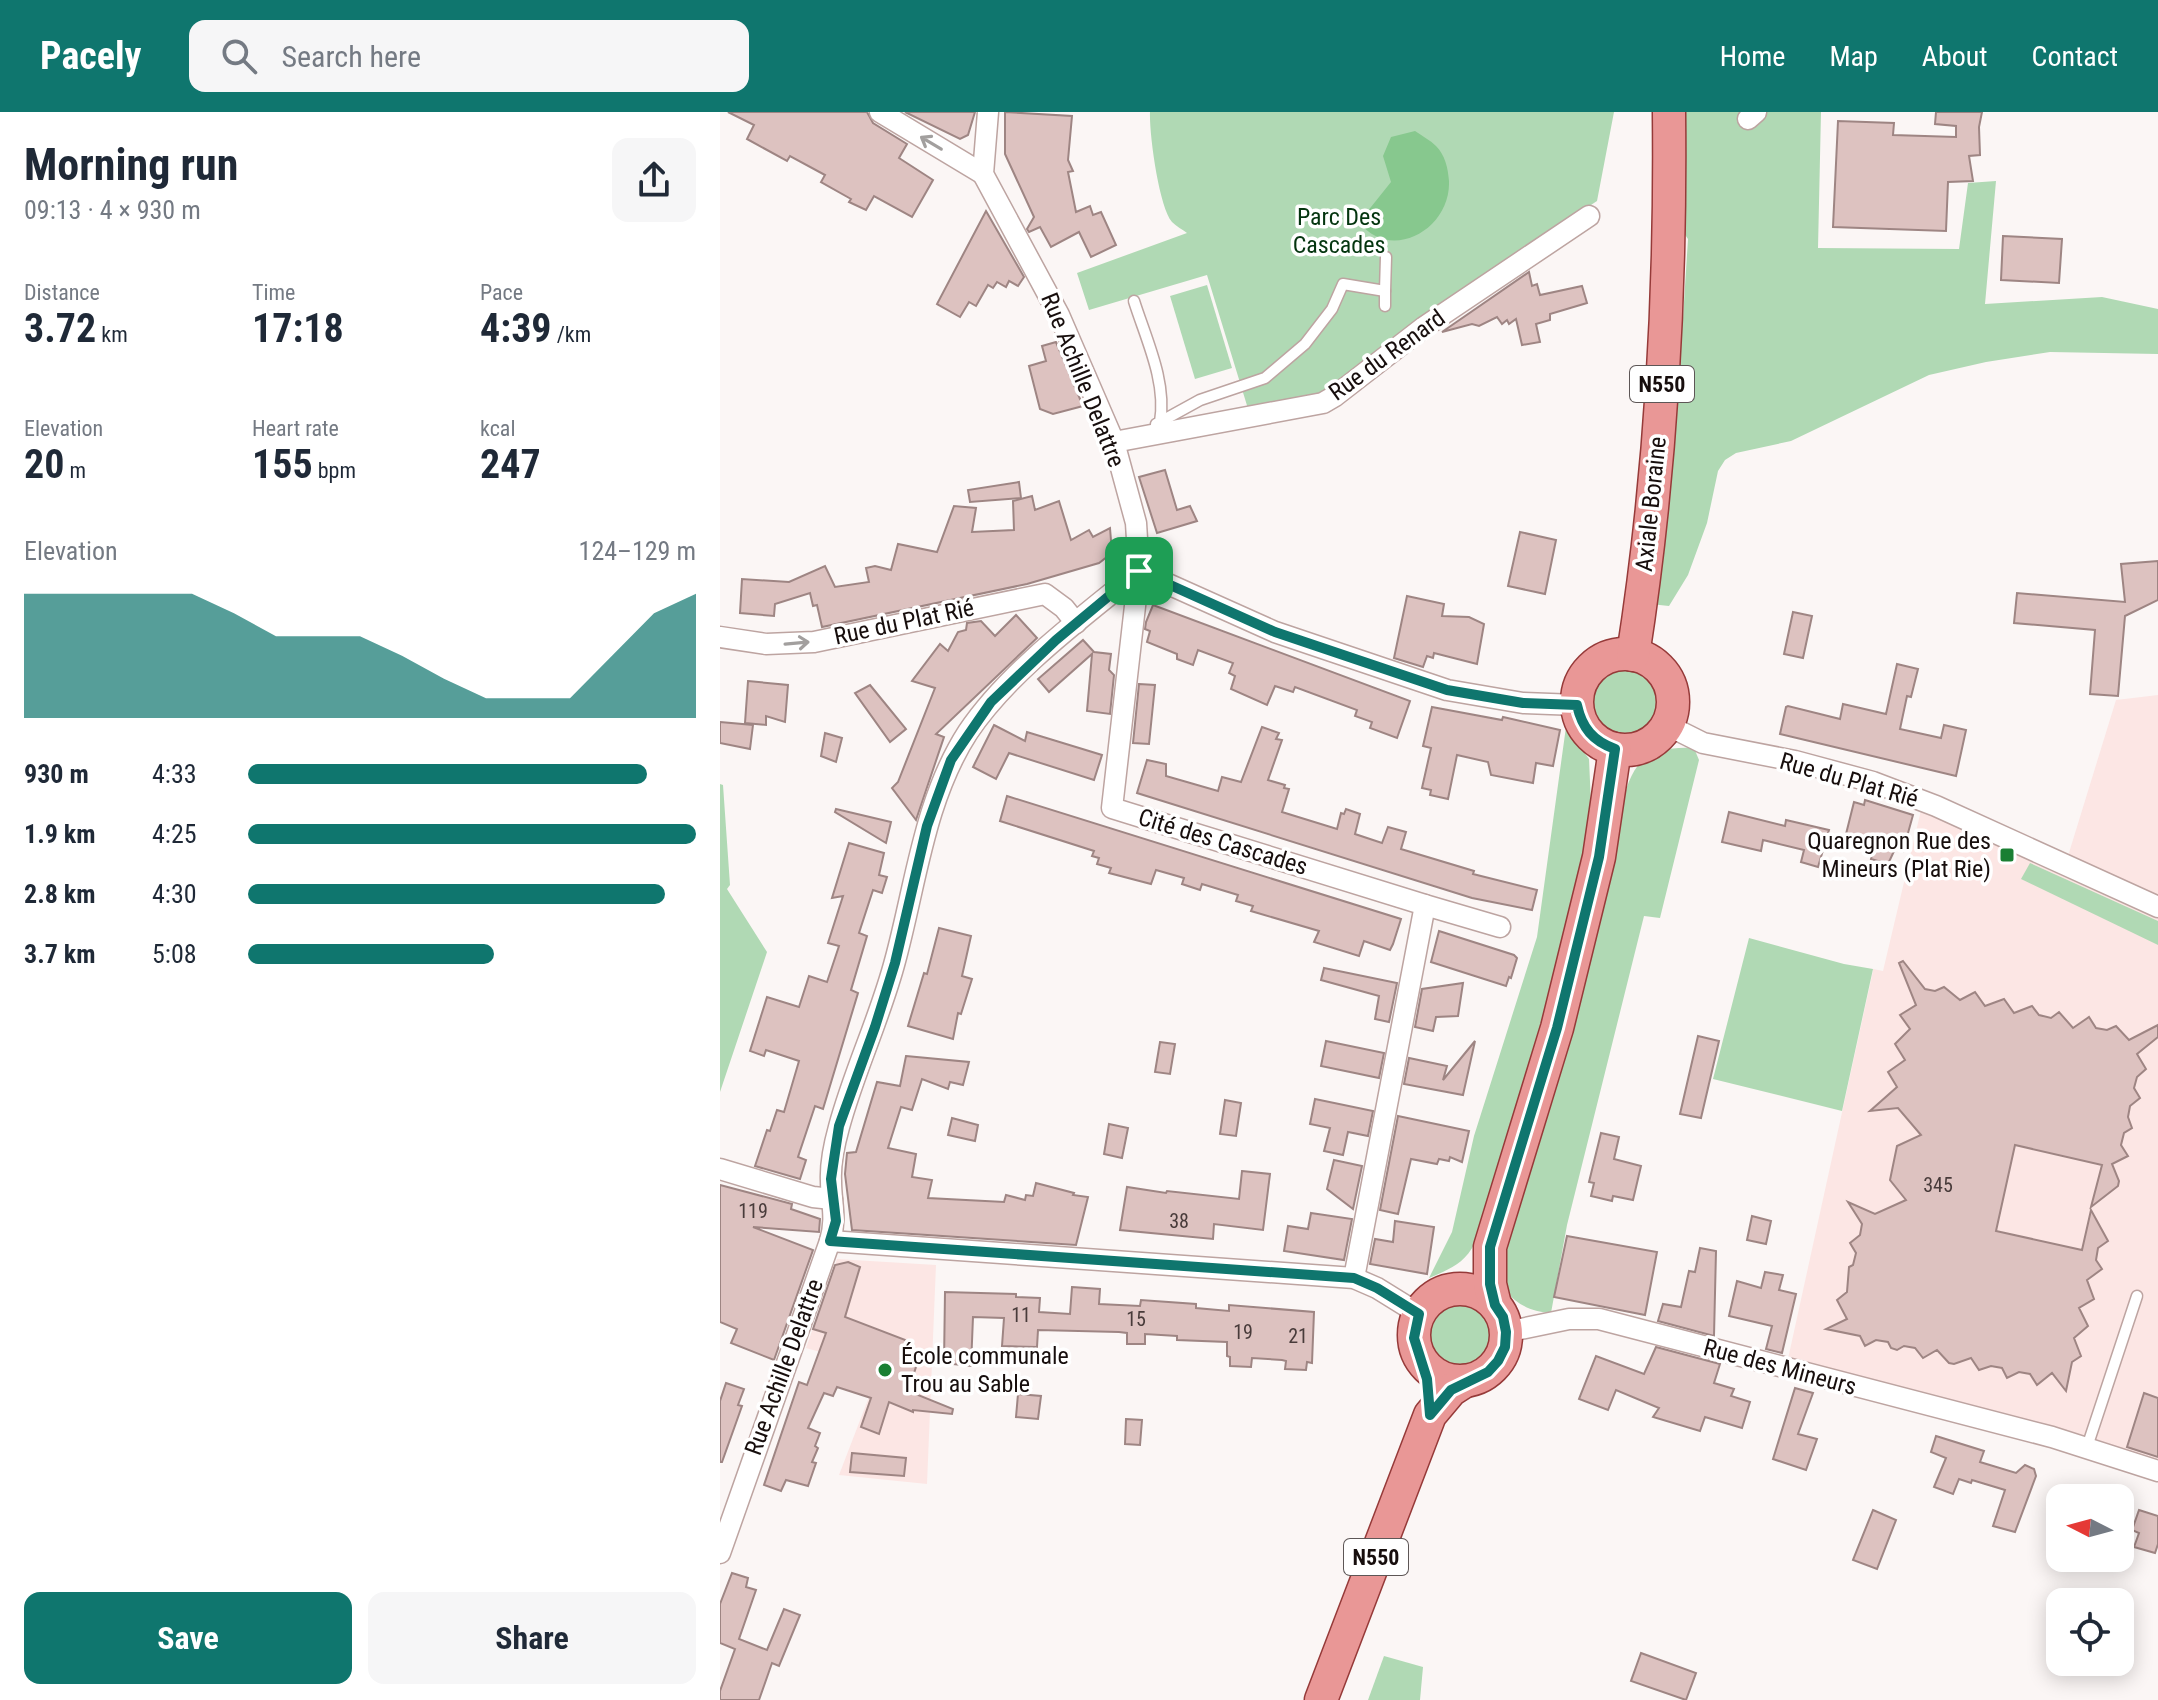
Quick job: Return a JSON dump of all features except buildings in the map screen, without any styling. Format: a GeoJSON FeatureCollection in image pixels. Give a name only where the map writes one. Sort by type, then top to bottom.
{"type":"FeatureCollection","features":[{"type":"Feature","properties":{"kind":"main road","name":"Axiale Boraine"},"geometry":{"type":"LineString","coordinates":[[1633,655],[1657,448],[1665,337],[1670,214],[1669,112]]}},
{"type":"Feature","properties":{"kind":"main road"},"geometry":{"type":"LineString","coordinates":[[1633,655],[1647,660],[1668,681],[1672,711],[1667,725],[1645,746],[1630,750],[1615,749],[1593,738],[1585,728],[1577,705],[1578,691],[1593,666],[1604,658],[1633,655]]}},
{"type":"Feature","properties":{"kind":"main road","name":"N550"},"geometry":{"type":"LineString","coordinates":[[1321,1700],[1430,1415],[1451,1390],[1488,1372],[1505,1347],[1490,1284],[1490,1247],[1557,1028],[1599,857],[1615,749]]}},
{"type":"Feature","properties":{"kind":"main road","name":"N550"},"geometry":{"type":"LineString","coordinates":[[1430,1415],[1430,1397],[1414,1338],[1419,1314],[1428,1302],[1454,1289],[1490,1247]]}},
{"type":"Feature","properties":{"kind":"main road"},"geometry":{"type":"LineString","coordinates":[[1454,1289],[1483,1295],[1500,1318]]}},
{"type":"Feature","properties":{"kind":"main road"},"geometry":{"type":"LineString","coordinates":[[1422,1361],[1441,1377],[1465,1381]]}},
{"type":"Feature","properties":{"kind":"street"},"geometry":{"type":"LineString","coordinates":[[880,112],[983,174],[988,112]]}},
{"type":"Feature","properties":{"kind":"street","name":"Rue Achille Delattre"},"geometry":{"type":"LineString","coordinates":[[720,1553],[836,1221],[832,1199],[833,1153],[839,1126],[895,963],[927,826],[951,760],[991,702],[1076,623],[1139,571],[1136,523],[1114,442],[1059,315],[983,174]]}},
{"type":"Feature","properties":{"kind":"street","name":"Rue du Renard"},"geometry":{"type":"LineString","coordinates":[[1114,442],[1323,403],[1424,327],[1589,216]]}},
{"type":"Feature","properties":{"kind":"street"},"geometry":{"type":"LineString","coordinates":[[1139,571],[1275,632],[1447,690],[1523,703],[1577,705]]}},
{"type":"Feature","properties":{"kind":"street","name":"Cité des Cascades"},"geometry":{"type":"LineString","coordinates":[[1139,571],[1112,808],[1500,927]]}},
{"type":"Feature","properties":{"kind":"street","name":"Rue du Plat Rié"},"geometry":{"type":"LineString","coordinates":[[720,637],[766,644],[814,642],[1045,594],[1054,598],[1076,623]]}},
{"type":"Feature","properties":{"kind":"street","name":"Rue du Plat Rié"},"geometry":{"type":"LineString","coordinates":[[1667,725],[1703,743],[1795,761],[1873,782],[1936,806],[2158,907]]}},
{"type":"Feature","properties":{"kind":"street"},"geometry":{"type":"LineString","coordinates":[[1354,1278],[1425,905]]}},
{"type":"Feature","properties":{"kind":"street"},"geometry":{"type":"LineString","coordinates":[[720,1169],[803,1195],[832,1199]]}},
{"type":"Feature","properties":{"kind":"street"},"geometry":{"type":"LineString","coordinates":[[830,1241],[1354,1278],[1419,1314]]}},
{"type":"Feature","properties":{"kind":"street","name":"Rue des Mineurs"},"geometry":{"type":"LineString","coordinates":[[1500,1318],[1599,1319],[2052,1437],[2158,1471]]}},
{"type":"Feature","properties":{"kind":"lane"},"geometry":{"type":"LineString","coordinates":[[1385,306],[1386,257]]}},
{"type":"Feature","properties":{"kind":"lane"},"geometry":{"type":"LineString","coordinates":[[1114,442],[1200,400],[1265,378],[1305,344],[1332,309],[1343,284],[1385,291]]}},
{"type":"Feature","properties":{"kind":"lane"},"geometry":{"type":"LineString","coordinates":[[1134,301],[1156,371],[1163,404],[1160,422]]}},
{"type":"Feature","properties":{"kind":"lane"},"geometry":{"type":"LineString","coordinates":[[2087,1447],[2137,1296]]}},
{"type":"Feature","properties":{"kind":"shaded area"},"geometry":{"type":"Polygon","coordinates":[[[1415,131],[1434,144],[1444,158],[1449,181],[1447,199],[1430,226],[1402,240],[1386,240],[1372,234],[1359,222],[1391,182],[1383,156],[1391,137],[1415,131]]]}},
{"type":"Feature","properties":{"kind":"shaded area"},"geometry":{"type":"Polygon","coordinates":[[[2158,695],[2158,899],[2068,856],[2116,700],[2158,695]]]}},
{"type":"Feature","properties":{"kind":"shaded area"},"geometry":{"type":"Polygon","coordinates":[[[1922,806],[2158,913],[2158,1465],[1786,1368],[1873,969],[1883,971],[1922,806]]]}},
{"type":"Feature","properties":{"kind":"shaded area","name":"École communale Trou au Sable"},"geometry":{"type":"Polygon","coordinates":[[[837,1259],[936,1265],[927,1484],[839,1475],[869,1397],[841,1358],[806,1348],[837,1259]]]}},
{"type":"Feature","properties":{"kind":"green space","name":"Parc Des Cascades"},"geometry":{"type":"Polygon","coordinates":[[[1150,112],[1614,112],[1597,201],[1416,321],[1324,397],[1249,412],[1207,275],[1089,310],[1077,273],[1187,233],[1172,222],[1163,201],[1153,152],[1150,112]]]}},
{"type":"Feature","properties":{"kind":"green space"},"geometry":{"type":"Polygon","coordinates":[[[1682,112],[1821,112],[1818,248],[1959,249],[1968,183],[1996,181],[1985,304],[2102,297],[2158,309],[2158,354],[2050,352],[1929,375],[1791,441],[1736,453],[1725,460],[1718,471],[1707,523],[1688,575],[1669,606],[1650,604],[1676,327],[1683,318],[1688,239],[1679,226],[1682,112]]]}},
{"type":"Feature","properties":{"kind":"green space"},"geometry":{"type":"Polygon","coordinates":[[[1207,285],[1232,368],[1195,379],[1170,296],[1207,285]]]}},
{"type":"Feature","properties":{"kind":"green space"},"geometry":{"type":"Polygon","coordinates":[[[1624,666],[1650,676],[1660,702],[1650,728],[1624,738],[1598,728],[1588,702],[1598,676],[1624,666]]]}},
{"type":"Feature","properties":{"kind":"green space"},"geometry":{"type":"Polygon","coordinates":[[[1566,727],[1589,759],[1591,804],[1621,810],[1635,769],[1652,754],[1677,748],[1694,748],[1699,760],[1660,918],[1644,916],[1567,1225],[1551,1313],[1536,1311],[1513,1299],[1475,1243],[1461,1261],[1429,1278],[1452,1232],[1474,1136],[1537,937],[1566,727]]]}},
{"type":"Feature","properties":{"kind":"green space"},"geometry":{"type":"Polygon","coordinates":[[[720,784],[723,785],[730,885],[727,889],[767,952],[720,1092],[720,784]]]}},
{"type":"Feature","properties":{"kind":"green space"},"geometry":{"type":"Polygon","coordinates":[[[2030,863],[2158,921],[2158,945],[2021,879],[2030,863]]]}},
{"type":"Feature","properties":{"kind":"green space"},"geometry":{"type":"Polygon","coordinates":[[[1749,938],[1873,969],[1842,1111],[1713,1079],[1749,938]]]}},
{"type":"Feature","properties":{"kind":"green space"},"geometry":{"type":"Polygon","coordinates":[[[1467,1300],[1489,1315],[1495,1335],[1493,1349],[1485,1360],[1474,1368],[1453,1370],[1435,1360],[1427,1349],[1425,1328],[1435,1310],[1446,1302],[1467,1300]]]}},
{"type":"Feature","properties":{"kind":"green space"},"geometry":{"type":"Polygon","coordinates":[[[1384,1656],[1423,1667],[1420,1700],[1368,1700],[1384,1656]]]}},
{"type":"Feature","properties":{"kind":"place","name":"Quaregnon Rue des Mineurs (Plat Rie)"},"geometry":{"type":"Point","coordinates":[2007,855]}},
{"type":"Feature","properties":{"kind":"place","name":"École communale Trou au Sable"},"geometry":{"type":"Point","coordinates":[885,1370]}},
{"type":"Feature","properties":{"kind":"route"},"geometry":{"type":"LineString","coordinates":[[1139,571],[1275,632],[1447,690],[1523,703],[1577,705],[1579,717],[1593,738],[1615,749],[1599,857],[1557,1028],[1490,1247],[1490,1284],[1495,1305],[1503,1317],[1505,1347],[1488,1372],[1451,1390],[1430,1415],[1427,1379],[1414,1338],[1419,1314],[1354,1278],[830,1241],[836,1221],[831,1179],[839,1126],[895,963],[927,826],[951,760],[991,702],[1056,640],[1139,571]]}}]}
